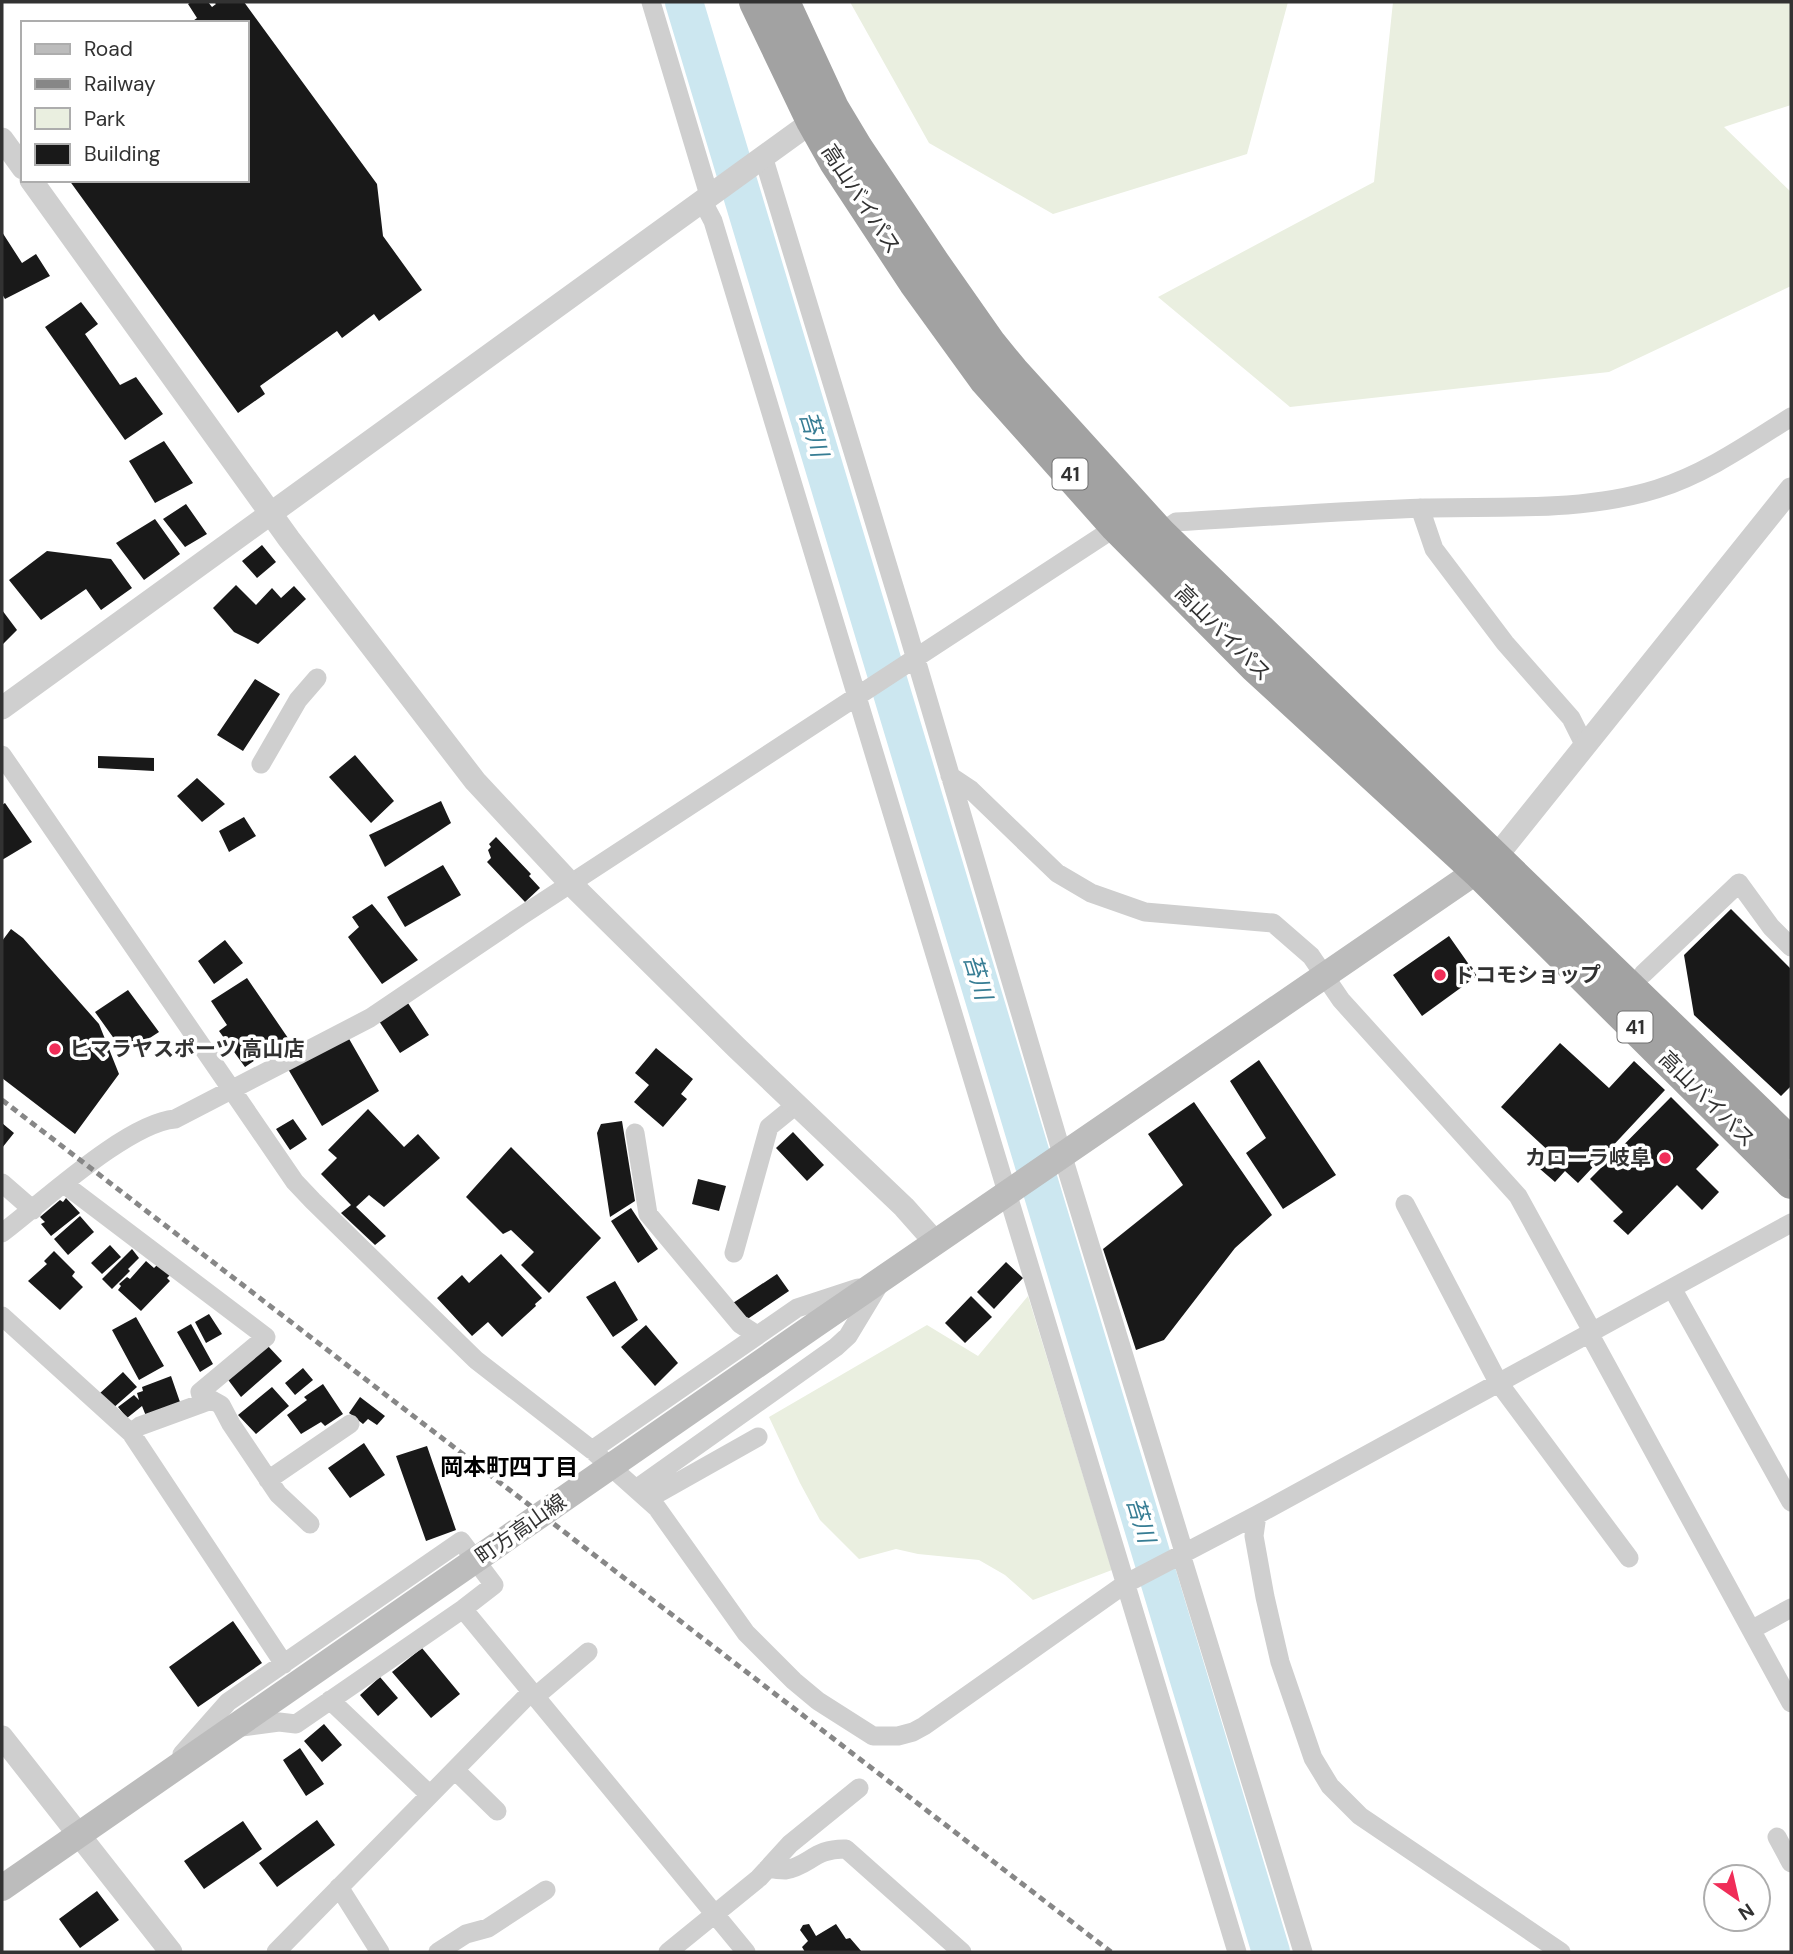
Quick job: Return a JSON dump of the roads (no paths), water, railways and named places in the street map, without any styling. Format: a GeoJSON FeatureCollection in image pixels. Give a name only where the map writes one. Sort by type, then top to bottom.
{"type":"FeatureCollection","features":[{"type":"Feature","properties":{"kind":"highway","name":"高山バイパス"},"geometry":{"type":"LineString","coordinates":[[755,2],[822,115],[918,240],[990,344],[1067,433],[1160,533],[1487,865],[1791,1183]]}},
{"type":"Feature","properties":{"kind":"highway","name":"高山バイパス"},"geometry":{"type":"LineString","coordinates":[[784,2],[835,162],[915,282],[985,380],[1116,527],[1255,667],[1487,865],[1791,1143]]}},
{"type":"Feature","properties":{"kind":"main road"},"geometry":{"type":"LineString","coordinates":[[1010,1193],[1487,865]]}},
{"type":"Feature","properties":{"kind":"main road","name":"町方高山線"},"geometry":{"type":"LineString","coordinates":[[233,1728],[1010,1193]]}},
{"type":"Feature","properties":{"kind":"main road"},"geometry":{"type":"LineString","coordinates":[[2,1888],[233,1728]]}},
{"type":"Feature","properties":{"kind":"street"},"geometry":{"type":"LineString","coordinates":[[651,2],[717,234],[861,695],[1237,1952]]}},
{"type":"Feature","properties":{"kind":"street"},"geometry":{"type":"LineString","coordinates":[[2,708],[822,115]]}},
{"type":"Feature","properties":{"kind":"street"},"geometry":{"type":"LineString","coordinates":[[2,139],[21,165]]}},
{"type":"Feature","properties":{"kind":"street"},"geometry":{"type":"LineString","coordinates":[[762,159],[912,661],[950,776],[1180,1555],[1303,1952]]}},
{"type":"Feature","properties":{"kind":"street"},"geometry":{"type":"LineString","coordinates":[[32,182],[289,539],[475,781],[571,884],[904,1207],[936,1244]]}},
{"type":"Feature","properties":{"kind":"street"},"geometry":{"type":"LineString","coordinates":[[1160,533],[1176,522],[1420,508],[1574,504],[1628,497],[1680,482],[1791,417]]}},
{"type":"Feature","properties":{"kind":"street"},"geometry":{"type":"LineString","coordinates":[[1487,865],[1791,489]]}},
{"type":"Feature","properties":{"kind":"street"},"geometry":{"type":"LineString","coordinates":[[1420,508],[1434,549],[1506,643],[1571,718],[1585,746]]}},
{"type":"Feature","properties":{"kind":"street"},"geometry":{"type":"LineString","coordinates":[[2,1233],[71,1176],[130,1138],[164,1120],[175,1119],[231,1088],[251,1081],[370,1018],[1116,527]]}},
{"type":"Feature","properties":{"kind":"street"},"geometry":{"type":"LineString","coordinates":[[261,764],[298,700],[317,678]]}},
{"type":"Feature","properties":{"kind":"street"},"geometry":{"type":"LineString","coordinates":[[2,755],[295,1182],[476,1360],[592,1450],[642,1494],[671,1525],[723,1604],[768,1657],[818,1701],[873,1736],[898,1736],[924,1726],[1128,1582],[1257,1515],[1791,1223]]}},
{"type":"Feature","properties":{"kind":"street"},"geometry":{"type":"LineString","coordinates":[[950,776],[971,790],[1057,873],[1091,893],[1145,912],[1273,923],[1311,956],[1342,1000],[1518,1196],[1791,1703]]}},
{"type":"Feature","properties":{"kind":"street"},"geometry":{"type":"LineString","coordinates":[[1643,974],[1738,883],[1771,927],[1791,947]]}},
{"type":"Feature","properties":{"kind":"street"},"geometry":{"type":"LineString","coordinates":[[734,1253],[769,1127],[796,1105]]}},
{"type":"Feature","properties":{"kind":"street"},"geometry":{"type":"LineString","coordinates":[[635,1133],[648,1214],[740,1324],[757,1335]]}},
{"type":"Feature","properties":{"kind":"street"},"geometry":{"type":"LineString","coordinates":[[2,1183],[33,1210]]}},
{"type":"Feature","properties":{"kind":"street"},"geometry":{"type":"LineString","coordinates":[[64,1184],[266,1337],[200,1392],[203,1403]]}},
{"type":"Feature","properties":{"kind":"street"},"geometry":{"type":"LineString","coordinates":[[1405,1204],[1497,1382],[1629,1559]]}},
{"type":"Feature","properties":{"kind":"street"},"geometry":{"type":"LineString","coordinates":[[592,1450],[797,1308],[883,1280]]}},
{"type":"Feature","properties":{"kind":"street"},"geometry":{"type":"LineString","coordinates":[[642,1494],[836,1347],[848,1336],[883,1280]]}},
{"type":"Feature","properties":{"kind":"street"},"geometry":{"type":"LineString","coordinates":[[1672,1288],[1791,1502]]}},
{"type":"Feature","properties":{"kind":"street"},"geometry":{"type":"LineString","coordinates":[[2,1316],[131,1433],[284,1664]]}},
{"type":"Feature","properties":{"kind":"street"},"geometry":{"type":"LineString","coordinates":[[131,1433],[140,1426],[212,1400],[222,1405],[231,1424],[278,1494],[310,1524]]}},
{"type":"Feature","properties":{"kind":"street"},"geometry":{"type":"LineString","coordinates":[[268,1480],[350,1424]]}},
{"type":"Feature","properties":{"kind":"street"},"geometry":{"type":"LineString","coordinates":[[642,1494],[758,1437]]}},
{"type":"Feature","properties":{"kind":"street"},"geometry":{"type":"LineString","coordinates":[[1257,1515],[1254,1536],[1280,1662],[1313,1758],[1330,1787],[1360,1816],[1561,1952]]}},
{"type":"Feature","properties":{"kind":"street"},"geometry":{"type":"LineString","coordinates":[[160,1779],[228,1702],[461,1541],[494,1586],[296,1724],[279,1722],[233,1728]]}},
{"type":"Feature","properties":{"kind":"street"},"geometry":{"type":"LineString","coordinates":[[1751,1630],[1791,1608]]}},
{"type":"Feature","properties":{"kind":"street"},"geometry":{"type":"LineString","coordinates":[[463,1609],[746,1952]]}},
{"type":"Feature","properties":{"kind":"street"},"geometry":{"type":"LineString","coordinates":[[276,1952],[454,1770],[534,1694],[587,1652]]}},
{"type":"Feature","properties":{"kind":"street"},"geometry":{"type":"LineString","coordinates":[[330,1700],[430,1795]]}},
{"type":"Feature","properties":{"kind":"street"},"geometry":{"type":"LineString","coordinates":[[2,1737],[171,1952]]}},
{"type":"Feature","properties":{"kind":"street"},"geometry":{"type":"LineString","coordinates":[[454,1770],[497,1811]]}},
{"type":"Feature","properties":{"kind":"street"},"geometry":{"type":"LineString","coordinates":[[668,1952],[759,1878],[790,1844],[859,1788]]}},
{"type":"Feature","properties":{"kind":"street"},"geometry":{"type":"LineString","coordinates":[[1777,1837],[1791,1863]]}},
{"type":"Feature","properties":{"kind":"street"},"geometry":{"type":"LineString","coordinates":[[768,1868],[786,1870],[806,1862],[820,1852],[846,1849],[962,1952]]}},
{"type":"Feature","properties":{"kind":"street"},"geometry":{"type":"LineString","coordinates":[[339,1887],[380,1952]]}},
{"type":"Feature","properties":{"kind":"street"},"geometry":{"type":"LineString","coordinates":[[438,1952],[466,1934],[488,1928],[545,1890]]}},
{"type":"Feature","properties":{"kind":"waterway","name":"苔川"},"geometry":{"type":"LineString","coordinates":[[684,2],[1271,1952]]}},
{"type":"Feature","properties":{"kind":"railway"},"geometry":{"type":"LineString","coordinates":[[2,1100],[1111,1952]]}},
{"type":"Feature","properties":{"kind":"place","name":"ドコモショップ"},"geometry":{"type":"Point","coordinates":[1440,975]}},
{"type":"Feature","properties":{"kind":"place","name":"ヒマラヤスポーツ 高山店"},"geometry":{"type":"Point","coordinates":[55,1049]}},
{"type":"Feature","properties":{"kind":"place","name":"カローラ岐阜"},"geometry":{"type":"Point","coordinates":[1665,1158]}},
{"type":"Feature","properties":{"kind":"district","name":"岡本町四丁目"},"geometry":{"type":"Point","coordinates":[509,1467]}}]}
